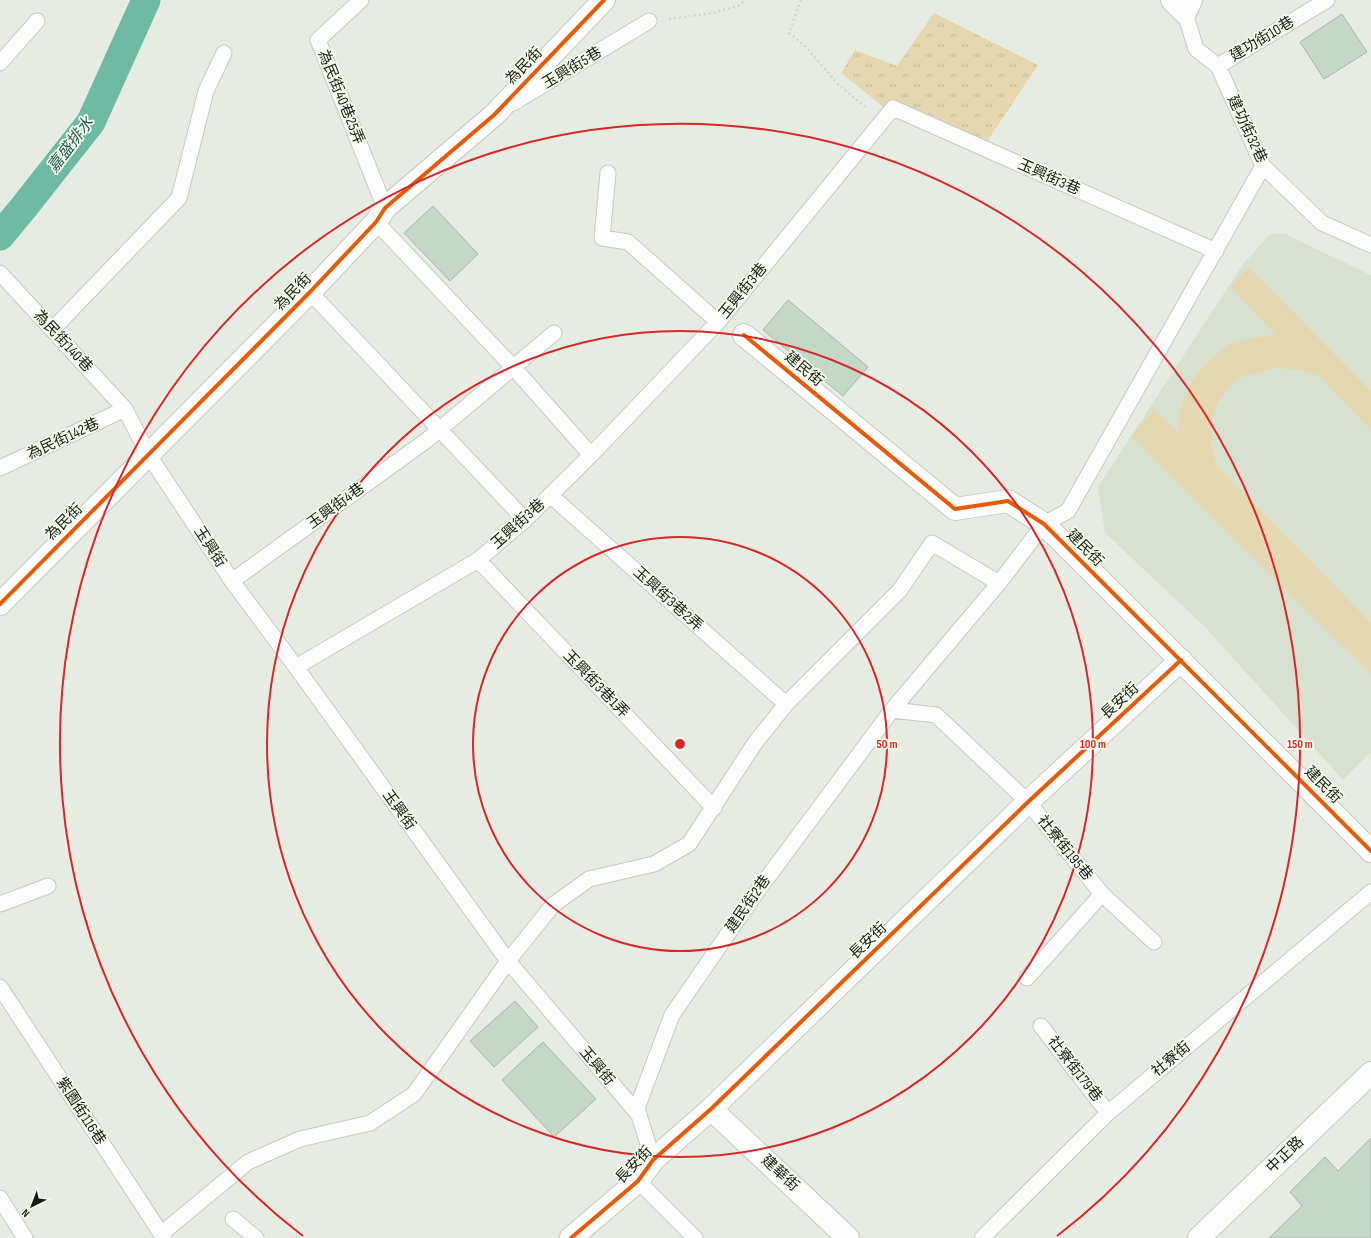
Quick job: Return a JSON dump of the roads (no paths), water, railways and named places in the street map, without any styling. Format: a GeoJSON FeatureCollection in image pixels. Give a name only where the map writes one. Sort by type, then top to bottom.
{"type":"FeatureCollection","features":[{"type":"Feature","properties":{"kind":"street","name":"為民街"},"geometry":{"type":"LineString","coordinates":[[0,604],[310,292],[380,215],[494,115],[604,0]]}},
{"type":"Feature","properties":{"kind":"street","name":"建民街"},"geometry":{"type":"LineString","coordinates":[[744,335],[955,509],[1008,501],[1044,524],[1371,851]]}},
{"type":"Feature","properties":{"kind":"street","name":"長安街"},"geometry":{"type":"LineString","coordinates":[[571,1238],[638,1181],[653,1160],[711,1109],[1028,802],[1181,660]]}},
{"type":"Feature","properties":{"kind":"street","name":"中正路"},"geometry":{"type":"LineString","coordinates":[[1199,1238],[1371,1073]]}},
{"type":"Feature","properties":{"kind":"street","name":"建華街"},"geometry":{"type":"LineString","coordinates":[[711,1109],[848,1238]]}},
{"type":"Feature","properties":{"kind":"lane","name":"為民街40巷25弄"},"geometry":{"type":"LineString","coordinates":[[361,0],[318,40],[380,215]]}},
{"type":"Feature","properties":{"kind":"lane","name":"建功街10巷"},"geometry":{"type":"LineString","coordinates":[[1218,66],[1327,0]]}},
{"type":"Feature","properties":{"kind":"lane","name":"建功街32巷"},"geometry":{"type":"LineString","coordinates":[[1183,4],[1196,49],[1218,66],[1263,166],[1322,223],[1371,245]]}},
{"type":"Feature","properties":{"kind":"lane"},"geometry":{"type":"LineString","coordinates":[[0,63],[37,20]]}},
{"type":"Feature","properties":{"kind":"lane","name":"玉興街5巷"},"geometry":{"type":"LineString","coordinates":[[494,115],[649,22]]}},
{"type":"Feature","properties":{"kind":"lane"},"geometry":{"type":"LineString","coordinates":[[52,330],[179,198],[206,91],[224,53]]}},
{"type":"Feature","properties":{"kind":"lane","name":"玉興街3巷"},"geometry":{"type":"LineString","coordinates":[[296,667],[478,560],[525,520],[591,455],[718,322],[881,120],[893,108],[1216,251]]}},
{"type":"Feature","properties":{"kind":"lane"},"geometry":{"type":"LineString","coordinates":[[1044,524],[1068,511],[1263,166]]}},
{"type":"Feature","properties":{"kind":"lane"},"geometry":{"type":"LineString","coordinates":[[608,172],[602,238],[628,242],[718,322]]}},
{"type":"Feature","properties":{"kind":"lane"},"geometry":{"type":"LineString","coordinates":[[380,215],[591,455]]}},
{"type":"Feature","properties":{"kind":"lane","name":"為民街140巷"},"geometry":{"type":"LineString","coordinates":[[0,273],[125,409],[148,454]]}},
{"type":"Feature","properties":{"kind":"lane"},"geometry":{"type":"LineString","coordinates":[[310,292],[525,520]]}},
{"type":"Feature","properties":{"kind":"lane","name":"玉興街4巷"},"geometry":{"type":"LineString","coordinates":[[232,581],[440,430],[554,333]]}},
{"type":"Feature","properties":{"kind":"lane","name":"為民街142巷"},"geometry":{"type":"LineString","coordinates":[[0,468],[125,409]]}},
{"type":"Feature","properties":{"kind":"lane","name":"玉興街"},"geometry":{"type":"LineString","coordinates":[[148,454],[232,581],[296,667],[508,961],[639,1115],[653,1160]]}},
{"type":"Feature","properties":{"kind":"lane","name":"玉興街3巷2弄"},"geometry":{"type":"LineString","coordinates":[[550,495],[786,704]]}},
{"type":"Feature","properties":{"kind":"lane","name":"建民街2巷"},"geometry":{"type":"LineString","coordinates":[[639,1115],[637,1108],[672,1015],[756,893],[892,710],[999,583],[1044,524]]}},
{"type":"Feature","properties":{"kind":"lane"},"geometry":{"type":"LineString","coordinates":[[163,1236],[248,1162],[300,1139],[370,1123],[414,1094],[508,961],[553,905],[589,879],[654,864],[690,844],[755,744],[786,704],[900,590],[932,543],[999,583]]}},
{"type":"Feature","properties":{"kind":"lane","name":"玉興街3巷1弄"},"geometry":{"type":"LineString","coordinates":[[478,560],[714,808]]}},
{"type":"Feature","properties":{"kind":"lane","name":"社寮街195巷"},"geometry":{"type":"LineString","coordinates":[[892,710],[936,715],[1028,802],[1102,894],[1154,942]]}},
{"type":"Feature","properties":{"kind":"lane"},"geometry":{"type":"LineString","coordinates":[[0,904],[48,886]]}},
{"type":"Feature","properties":{"kind":"lane","name":"社寮街"},"geometry":{"type":"LineString","coordinates":[[982,1238],[1108,1113],[1371,892]]}},
{"type":"Feature","properties":{"kind":"lane","name":"社寮街195巷"},"geometry":{"type":"LineString","coordinates":[[1027,978],[1102,894]]}},
{"type":"Feature","properties":{"kind":"lane","name":"紫園街116巷"},"geometry":{"type":"LineString","coordinates":[[0,987],[163,1236]]}},
{"type":"Feature","properties":{"kind":"lane","name":"社寮街179巷"},"geometry":{"type":"LineString","coordinates":[[1042,1026],[1108,1113]]}},
{"type":"Feature","properties":{"kind":"lane"},"geometry":{"type":"LineString","coordinates":[[638,1181],[695,1238]]}},
{"type":"Feature","properties":{"kind":"lane"},"geometry":{"type":"LineString","coordinates":[[0,1198],[25,1238]]}},
{"type":"Feature","properties":{"kind":"lane"},"geometry":{"type":"LineString","coordinates":[[233,1219],[256,1238]]}},
{"type":"Feature","properties":{"kind":"waterway","name":"嘉盛排水"},"geometry":{"type":"LineString","coordinates":[[0,236],[91,122],[146,0]]}}]}
